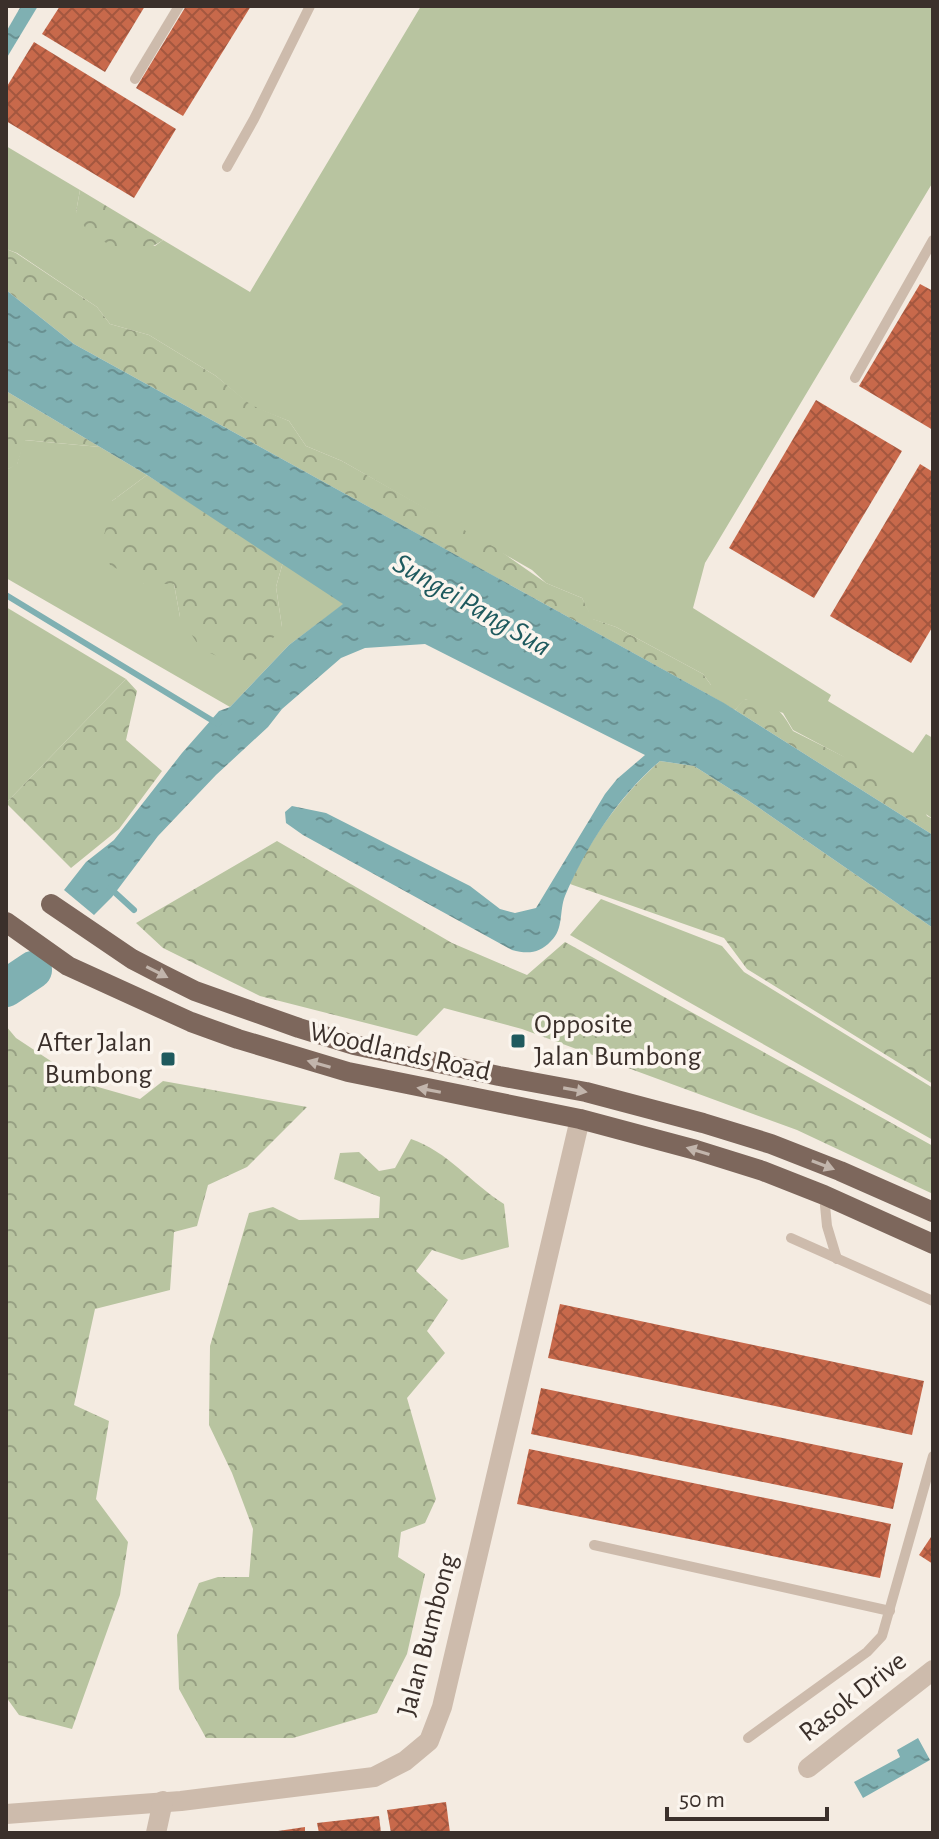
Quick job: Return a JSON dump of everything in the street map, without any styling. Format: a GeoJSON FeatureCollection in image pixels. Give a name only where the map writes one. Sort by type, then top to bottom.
{"type":"FeatureCollection","features":[{"type":"Feature","properties":{"kind":"main road","name":"Woodlands Road"},"geometry":{"type":"LineString","coordinates":[[51,904],[132,959],[195,991],[299,1028],[354,1045],[586,1092],[703,1123],[771,1144],[933,1212]]}},
{"type":"Feature","properties":{"kind":"main road","name":"Woodlands Road"},"geometry":{"type":"LineString","coordinates":[[6,922],[68,966],[191,1022],[292,1056],[395,1083],[580,1119],[696,1150],[763,1171],[824,1195],[933,1244]]}},
{"type":"Feature","properties":{"kind":"street","name":"Jalan Bumbong"},"geometry":{"type":"LineString","coordinates":[[6,1814],[181,1801],[374,1777],[405,1761],[429,1741],[442,1707],[580,1119]]}},
{"type":"Feature","properties":{"kind":"street","name":"Rasok Drive"},"geometry":{"type":"LineString","coordinates":[[808,1768],[933,1670]]}},
{"type":"Feature","properties":{"kind":"street"},"geometry":{"type":"LineString","coordinates":[[156,1833],[163,1801]]}},
{"type":"Feature","properties":{"kind":"lane"},"geometry":{"type":"LineString","coordinates":[[135,79],[179,6]]}},
{"type":"Feature","properties":{"kind":"lane"},"geometry":{"type":"LineString","coordinates":[[227,167],[310,6]]}},
{"type":"Feature","properties":{"kind":"lane"},"geometry":{"type":"LineString","coordinates":[[855,378],[933,240]]}},
{"type":"Feature","properties":{"kind":"lane"},"geometry":{"type":"LineString","coordinates":[[824,1195],[827,1226],[837,1259]]}},
{"type":"Feature","properties":{"kind":"lane"},"geometry":{"type":"LineString","coordinates":[[791,1238],[933,1301]]}},
{"type":"Feature","properties":{"kind":"lane"},"geometry":{"type":"LineString","coordinates":[[748,1738],[867,1652],[882,1636],[933,1456]]}},
{"type":"Feature","properties":{"kind":"lane"},"geometry":{"type":"LineString","coordinates":[[594,1545],[890,1611]]}},
{"type":"Feature","properties":{"kind":"green space"},"geometry":{"type":"Polygon","coordinates":[[[421,6],[933,6],[933,182],[705,563],[693,608],[831,695],[828,701],[913,753],[926,734],[933,738],[933,819],[842,756],[793,730],[783,713],[745,699],[735,710],[711,696],[711,685],[703,674],[616,627],[592,619],[582,598],[546,583],[532,570],[342,461],[306,446],[289,421],[251,406],[216,376],[149,335],[110,324],[97,307],[17,253],[6,249],[6,146],[80,190],[76,212],[155,246],[163,240],[250,292],[421,6]]]}},
{"type":"Feature","properties":{"kind":"green space"},"geometry":{"type":"Polygon","coordinates":[[[80,190],[163,240],[137,249],[99,239],[91,234],[76,212],[80,190]]]}},
{"type":"Feature","properties":{"kind":"green space"},"geometry":{"type":"Polygon","coordinates":[[[6,249],[97,307],[110,324],[149,335],[216,376],[251,405],[289,421],[306,446],[342,461],[496,548],[546,583],[582,598],[593,619],[616,627],[703,674],[711,685],[711,696],[74,344],[6,290],[6,249]]]}},
{"type":"Feature","properties":{"kind":"green space"},"geometry":{"type":"Polygon","coordinates":[[[6,391],[100,447],[25,440],[17,465],[6,470],[6,391]]]}},
{"type":"Feature","properties":{"kind":"green space"},"geometry":{"type":"Polygon","coordinates":[[[24,440],[100,447],[147,475],[112,501],[144,584],[174,584],[180,617],[282,627],[276,587],[283,562],[344,604],[289,645],[230,707],[6,578],[6,470],[17,464],[24,440]]]}},
{"type":"Feature","properties":{"kind":"green space"},"geometry":{"type":"Polygon","coordinates":[[[147,475],[283,562],[276,587],[282,627],[256,659],[235,664],[201,649],[180,617],[174,584],[144,584],[110,565],[103,540],[112,501],[147,475]]]}},
{"type":"Feature","properties":{"kind":"green space"},"geometry":{"type":"Polygon","coordinates":[[[6,607],[126,679],[6,803],[6,607]]]}},
{"type":"Feature","properties":{"kind":"green space"},"geometry":{"type":"Polygon","coordinates":[[[126,679],[137,691],[126,740],[162,771],[119,829],[71,868],[6,803],[126,679]]]}},
{"type":"Feature","properties":{"kind":"green space"},"geometry":{"type":"Polygon","coordinates":[[[744,699],[774,707],[793,731],[918,794],[927,816],[933,819],[933,835],[735,710],[744,699]]]}},
{"type":"Feature","properties":{"kind":"green space"},"geometry":{"type":"Polygon","coordinates":[[[660,761],[694,766],[933,928],[933,1084],[747,969],[724,938],[570,884],[609,818],[660,761]]]}},
{"type":"Feature","properties":{"kind":"green space"},"geometry":{"type":"Polygon","coordinates":[[[277,841],[452,943],[527,975],[565,942],[933,1146],[933,1194],[797,1130],[522,1029],[444,1008],[417,1036],[260,996],[163,948],[136,923],[277,841]]]}},
{"type":"Feature","properties":{"kind":"green space"},"geometry":{"type":"Polygon","coordinates":[[[601,899],[722,946],[744,972],[933,1088],[933,1140],[570,935],[601,899]]]}},
{"type":"Feature","properties":{"kind":"green space"},"geometry":{"type":"Polygon","coordinates":[[[6,1026],[16,1038],[84,1083],[140,1099],[163,1081],[307,1107],[247,1167],[208,1185],[197,1226],[174,1232],[170,1290],[95,1309],[74,1405],[109,1421],[96,1499],[128,1542],[120,1595],[72,1729],[19,1715],[6,1697],[6,1026]]]}},
{"type":"Feature","properties":{"kind":"green space"},"geometry":{"type":"Polygon","coordinates":[[[411,1139],[436,1151],[504,1204],[509,1247],[462,1260],[432,1250],[416,1271],[448,1300],[427,1331],[445,1353],[407,1398],[436,1499],[425,1523],[401,1532],[398,1557],[425,1574],[407,1654],[377,1713],[293,1738],[206,1738],[179,1689],[177,1635],[199,1583],[218,1577],[249,1577],[253,1529],[232,1473],[209,1425],[210,1346],[249,1213],[273,1207],[299,1220],[379,1218],[380,1197],[334,1179],[340,1153],[359,1152],[379,1171],[395,1168],[411,1139]]]}},
{"type":"Feature","properties":{"kind":"water"},"geometry":{"type":"Polygon","coordinates":[[[21,6],[38,6],[6,59],[6,32],[21,6]]]}},
{"type":"Feature","properties":{"kind":"water","name":"Sungei Pang Sua"},"geometry":{"type":"Polygon","coordinates":[[[6,290],[74,344],[724,703],[933,835],[933,928],[694,766],[660,761],[617,806],[583,858],[565,896],[555,936],[533,952],[512,950],[303,835],[286,823],[285,812],[292,806],[326,813],[470,886],[500,909],[515,913],[536,908],[605,794],[645,755],[425,644],[365,648],[341,658],[282,709],[268,727],[216,775],[158,836],[112,897],[94,915],[64,890],[86,862],[114,840],[219,711],[230,707],[289,645],[343,604],[147,475],[6,391],[6,290]]]}},
{"type":"Feature","properties":{"kind":"water"},"geometry":{"type":"Polygon","coordinates":[[[918,1738],[930,1760],[863,1798],[854,1782],[900,1757],[897,1750],[918,1738]]]}},
{"type":"Feature","properties":{"kind":"building"},"geometry":{"type":"Polygon","coordinates":[[[60,6],[145,6],[105,72],[42,34],[60,6]]]}},
{"type":"Feature","properties":{"kind":"building"},"geometry":{"type":"Polygon","coordinates":[[[186,6],[251,6],[183,116],[136,88],[186,6]]]}},
{"type":"Feature","properties":{"kind":"building"},"geometry":{"type":"Polygon","coordinates":[[[34,42],[176,129],[134,198],[6,121],[6,88],[34,42]]]}},
{"type":"Feature","properties":{"kind":"building"},"geometry":{"type":"Polygon","coordinates":[[[920,284],[933,291],[933,430],[859,386],[920,284]]]}},
{"type":"Feature","properties":{"kind":"building"},"geometry":{"type":"Polygon","coordinates":[[[816,400],[902,451],[814,598],[729,548],[816,400]]]}},
{"type":"Feature","properties":{"kind":"building"},"geometry":{"type":"Polygon","coordinates":[[[920,464],[933,472],[933,626],[911,663],[830,616],[920,464]]]}},
{"type":"Feature","properties":{"kind":"building"},"geometry":{"type":"Polygon","coordinates":[[[560,1304],[924,1381],[912,1435],[548,1358],[560,1304]]]}},
{"type":"Feature","properties":{"kind":"building"},"geometry":{"type":"Polygon","coordinates":[[[541,1388],[903,1463],[893,1509],[531,1434],[541,1388]]]}},
{"type":"Feature","properties":{"kind":"building"},"geometry":{"type":"Polygon","coordinates":[[[529,1449],[891,1524],[880,1578],[517,1504],[529,1449]]]}},
{"type":"Feature","properties":{"kind":"building"},"geometry":{"type":"Polygon","coordinates":[[[933,1534],[933,1564],[919,1555],[933,1534]]]}},
{"type":"Feature","properties":{"kind":"building"},"geometry":{"type":"Polygon","coordinates":[[[446,1802],[450,1833],[391,1833],[387,1810],[446,1802]]]}},
{"type":"Feature","properties":{"kind":"building"},"geometry":{"type":"Polygon","coordinates":[[[379,1816],[381,1833],[319,1833],[317,1823],[379,1816]]]}},
{"type":"Feature","properties":{"kind":"building"},"geometry":{"type":"Polygon","coordinates":[[[305,1827],[305,1833],[278,1833],[278,1831],[305,1827]]]}},
{"type":"Feature","properties":{"kind":"waterway"},"geometry":{"type":"LineString","coordinates":[[6,595],[218,724]]}},
{"type":"Feature","properties":{"kind":"waterway"},"geometry":{"type":"LineString","coordinates":[[110,888],[134,910]]}},
{"type":"Feature","properties":{"kind":"waterway"},"geometry":{"type":"LineString","coordinates":[[6,988],[33,970]]}},
{"type":"Feature","properties":{"kind":"place","name":"Opposite Jalan Bumbong"},"geometry":{"type":"Point","coordinates":[518,1041]}},
{"type":"Feature","properties":{"kind":"place","name":"After Jalan Bumbong"},"geometry":{"type":"Point","coordinates":[168,1059]}}]}
